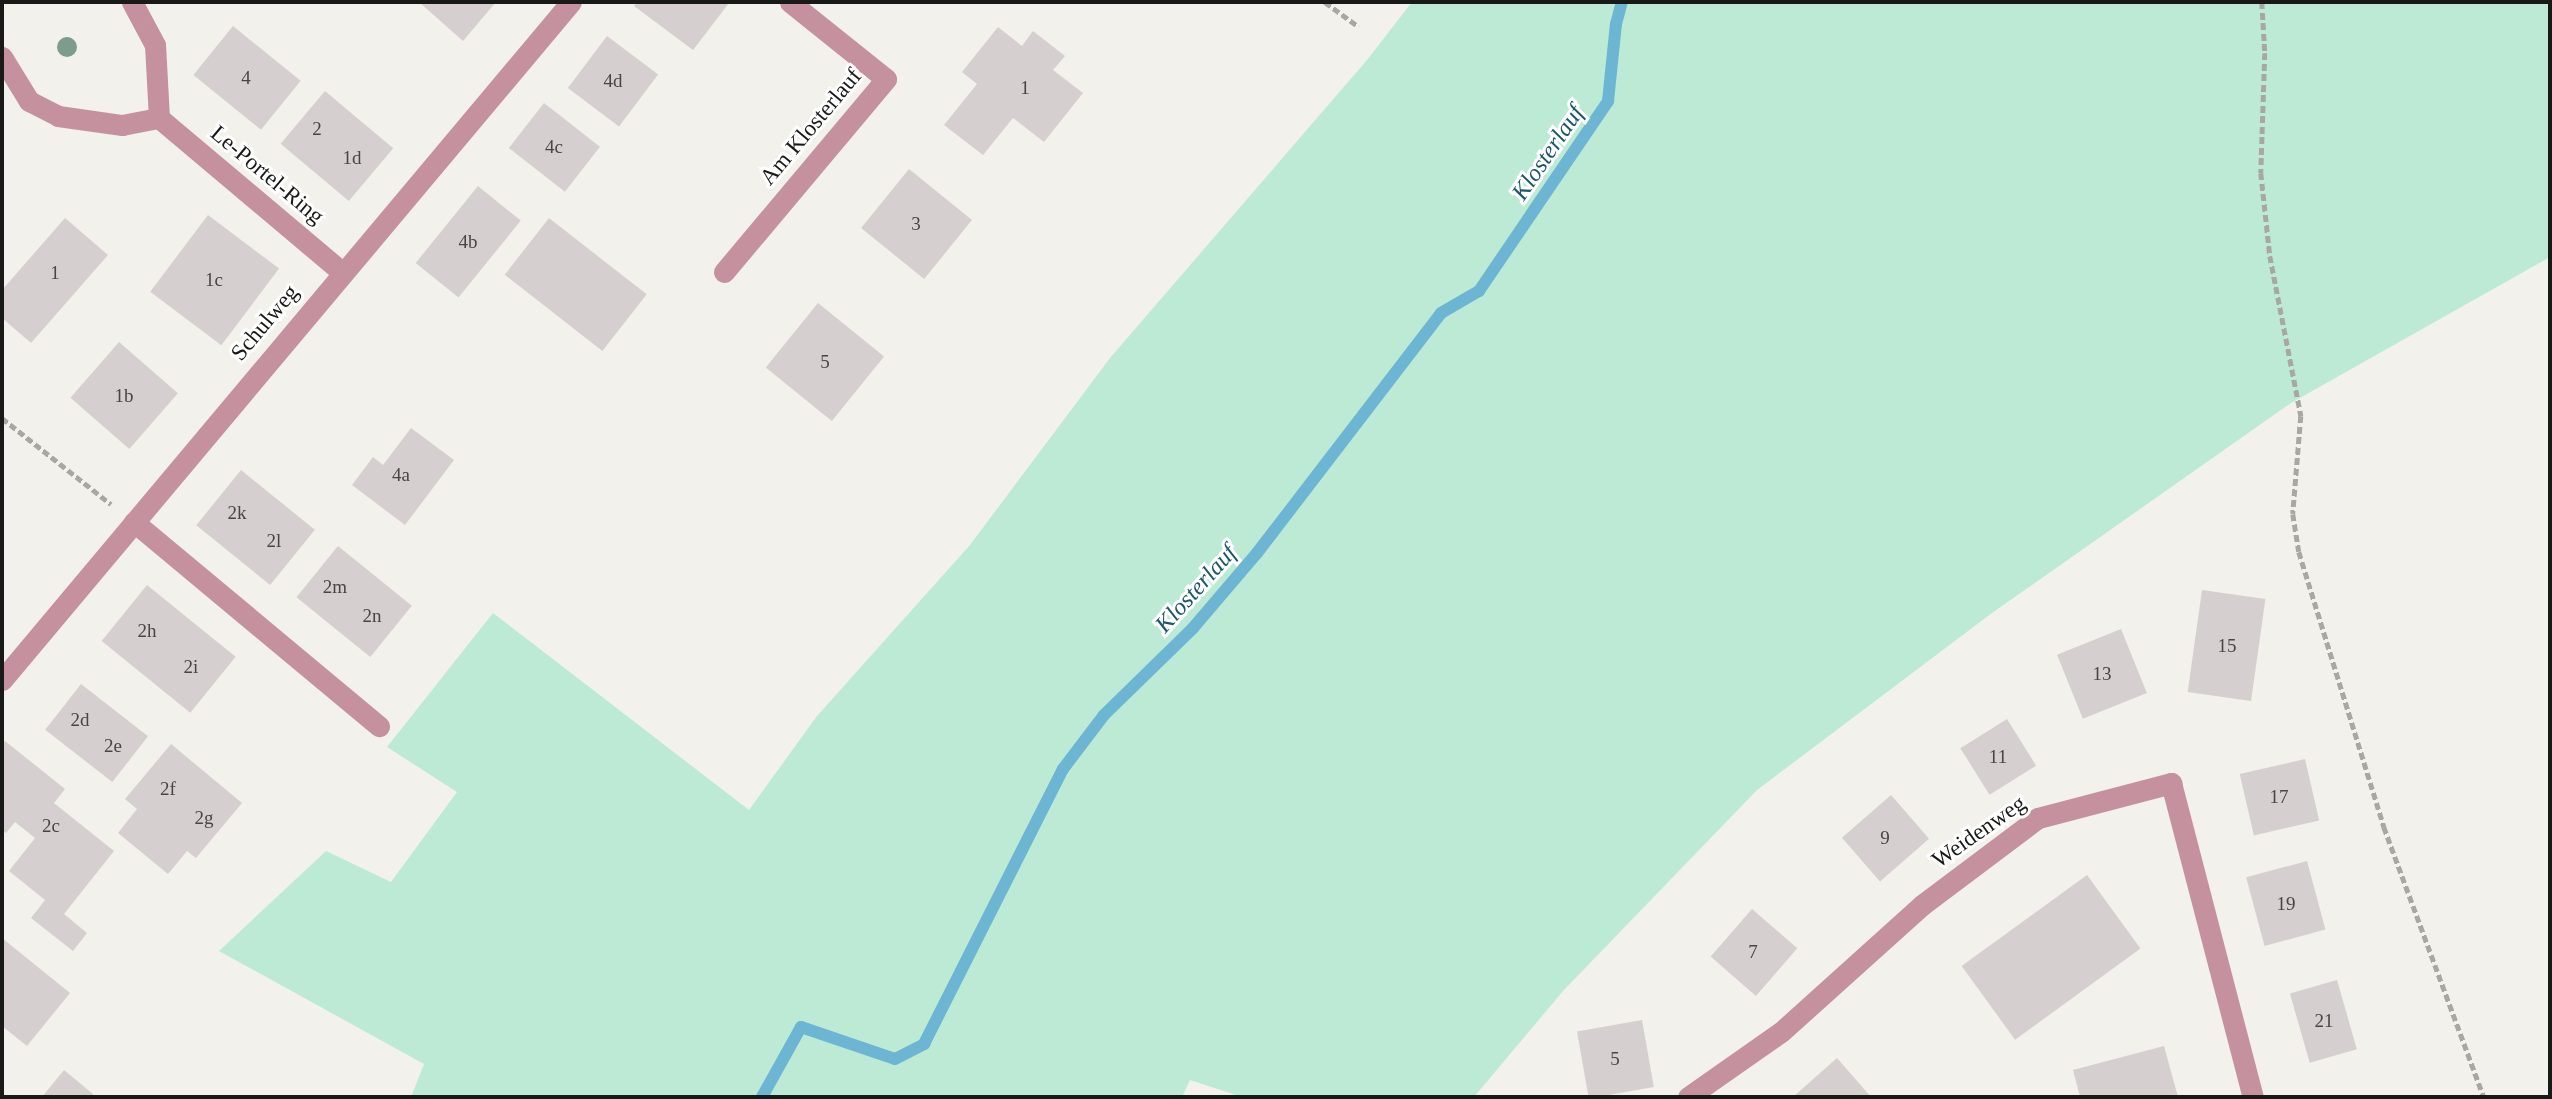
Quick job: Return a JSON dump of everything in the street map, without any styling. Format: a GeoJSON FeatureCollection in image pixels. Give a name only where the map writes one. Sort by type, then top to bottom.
{"type":"FeatureCollection","features":[{"type":"Feature","properties":{"kind":"street"},"geometry":{"type":"LineString","coordinates":[[2,57],[29,101],[58,116],[122,125],[159,118],[155,45],[132,2]]}},
{"type":"Feature","properties":{"kind":"street","name":"Schulweg"},"geometry":{"type":"LineString","coordinates":[[2,680],[571,2]]}},
{"type":"Feature","properties":{"kind":"street","name":"Am Klosterlauf"},"geometry":{"type":"LineString","coordinates":[[724,272],[886,79],[790,2]]}},
{"type":"Feature","properties":{"kind":"street","name":"Le-Portel-Ring"},"geometry":{"type":"LineString","coordinates":[[159,118],[342,272]]}},
{"type":"Feature","properties":{"kind":"street"},"geometry":{"type":"LineString","coordinates":[[134,522],[379,726]]}},
{"type":"Feature","properties":{"kind":"street","name":"Weidenweg"},"geometry":{"type":"LineString","coordinates":[[1688,1097],[1781,1032],[1922,905],[2038,818],[2171,783],[2253,1097]]}},
{"type":"Feature","properties":{"kind":"path"},"geometry":{"type":"LineString","coordinates":[[1325,2],[1359,27]]}},
{"type":"Feature","properties":{"kind":"path"},"geometry":{"type":"LineString","coordinates":[[2262,2],[2265,53],[2260,133],[2263,185],[2270,257],[2301,416],[2293,514],[2299,552],[2384,827],[2484,1097]]}},
{"type":"Feature","properties":{"kind":"path"},"geometry":{"type":"LineString","coordinates":[[2,418],[134,522]]}},
{"type":"Feature","properties":{"kind":"green space"},"geometry":{"type":"Polygon","coordinates":[[[1412,2],[2550,2],[2550,257],[2291,403],[1992,613],[1757,790],[1563,991],[1474,1097],[1242,1097],[1190,1080],[1182,1097],[411,1097],[424,1064],[219,951],[326,851],[391,882],[457,792],[387,747],[493,613],[749,810],[817,716],[970,545],[1110,358],[1367,60],[1412,2]]]}},
{"type":"Feature","properties":{"kind":"building"},"geometry":{"type":"Polygon","coordinates":[[[419,2],[496,2],[463,41],[419,2]]]}},
{"type":"Feature","properties":{"kind":"building"},"geometry":{"type":"Polygon","coordinates":[[[637,2],[729,3],[693,50],[634,6],[637,2]]]}},
{"type":"Feature","properties":{"kind":"building"},"geometry":{"type":"Polygon","coordinates":[[[233,26],[301,81],[261,130],[193,75],[233,26]]]}},
{"type":"Feature","properties":{"kind":"building"},"geometry":{"type":"Polygon","coordinates":[[[998,27],[1022,46],[1033,31],[1065,56],[1053,70],[1083,93],[1044,142],[1013,118],[983,155],[944,125],[977,84],[962,72],[998,27]]]}},
{"type":"Feature","properties":{"kind":"building"},"geometry":{"type":"Polygon","coordinates":[[[607,36],[658,75],[619,126],[568,88],[607,36]]]}},
{"type":"Feature","properties":{"kind":"building"},"geometry":{"type":"Polygon","coordinates":[[[325,91],[393,148],[349,201],[281,144],[325,91]]]}},
{"type":"Feature","properties":{"kind":"building"},"geometry":{"type":"Polygon","coordinates":[[[544,103],[600,147],[565,192],[509,148],[544,103]]]}},
{"type":"Feature","properties":{"kind":"building"},"geometry":{"type":"Polygon","coordinates":[[[909,169],[972,220],[924,279],[861,228],[909,169]]]}},
{"type":"Feature","properties":{"kind":"building"},"geometry":{"type":"Polygon","coordinates":[[[478,186],[521,221],[458,298],[416,263],[478,186]]]}},
{"type":"Feature","properties":{"kind":"building"},"geometry":{"type":"Polygon","coordinates":[[[208,215],[279,269],[221,345],[150,292],[208,215]]]}},
{"type":"Feature","properties":{"kind":"building"},"geometry":{"type":"Polygon","coordinates":[[[65,218],[108,255],[31,343],[2,318],[2,290],[65,218]]]}},
{"type":"Feature","properties":{"kind":"building"},"geometry":{"type":"Polygon","coordinates":[[[549,218],[647,294],[602,351],[505,275],[549,218]]]}},
{"type":"Feature","properties":{"kind":"building"},"geometry":{"type":"Polygon","coordinates":[[[818,303],[884,356],[832,421],[766,368],[818,303]]]}},
{"type":"Feature","properties":{"kind":"building"},"geometry":{"type":"Polygon","coordinates":[[[119,342],[178,393],[129,449],[70,398],[119,342]]]}},
{"type":"Feature","properties":{"kind":"building"},"geometry":{"type":"Polygon","coordinates":[[[411,428],[454,460],[405,525],[352,485],[373,457],[383,465],[411,428]]]}},
{"type":"Feature","properties":{"kind":"building"},"geometry":{"type":"Polygon","coordinates":[[[241,470],[315,530],[270,585],[196,525],[241,470]]]}},
{"type":"Feature","properties":{"kind":"building"},"geometry":{"type":"Polygon","coordinates":[[[338,546],[412,606],[370,657],[296,597],[338,546]]]}},
{"type":"Feature","properties":{"kind":"building"},"geometry":{"type":"Polygon","coordinates":[[[147,585],[236,657],[190,713],[102,641],[147,585]]]}},
{"type":"Feature","properties":{"kind":"building"},"geometry":{"type":"Polygon","coordinates":[[[2202,590],[2265,599],[2251,701],[2188,692],[2202,590]]]}},
{"type":"Feature","properties":{"kind":"building"},"geometry":{"type":"Polygon","coordinates":[[[2121,629],[2147,693],[2083,719],[2057,655],[2121,629]]]}},
{"type":"Feature","properties":{"kind":"building"},"geometry":{"type":"Polygon","coordinates":[[[81,684],[148,736],[112,782],[45,730],[81,684]]]}},
{"type":"Feature","properties":{"kind":"building"},"geometry":{"type":"Polygon","coordinates":[[[2007,719],[2036,766],[1990,795],[1960,748],[2007,719]]]}},
{"type":"Feature","properties":{"kind":"building"},"geometry":{"type":"Polygon","coordinates":[[[5,741],[65,789],[54,803],[114,851],[64,914],[87,933],[73,951],[31,918],[45,900],[9,871],[35,838],[15,822],[6,833],[2,830],[2,745],[5,741]]]}},
{"type":"Feature","properties":{"kind":"building"},"geometry":{"type":"Polygon","coordinates":[[[171,744],[242,803],[196,858],[187,851],[168,874],[118,833],[137,809],[125,799],[171,744]]]}},
{"type":"Feature","properties":{"kind":"building"},"geometry":{"type":"Polygon","coordinates":[[[2305,759],[2319,820],[2254,835],[2240,774],[2305,759]]]}},
{"type":"Feature","properties":{"kind":"building"},"geometry":{"type":"Polygon","coordinates":[[[1891,795],[1929,839],[1880,881],[1842,838],[1891,795]]]}},
{"type":"Feature","properties":{"kind":"building"},"geometry":{"type":"Polygon","coordinates":[[[2307,861],[2325,930],[2265,946],[2246,877],[2307,861]]]}},
{"type":"Feature","properties":{"kind":"building"},"geometry":{"type":"Polygon","coordinates":[[[2087,875],[2140,949],[2015,1040],[1962,966],[2087,875]]]}},
{"type":"Feature","properties":{"kind":"building"},"geometry":{"type":"Polygon","coordinates":[[[1752,909],[1797,948],[1756,996],[1711,957],[1752,909]]]}},
{"type":"Feature","properties":{"kind":"building"},"geometry":{"type":"Polygon","coordinates":[[[2,938],[70,993],[27,1046],[2,1026],[2,938]]]}},
{"type":"Feature","properties":{"kind":"building"},"geometry":{"type":"Polygon","coordinates":[[[2337,980],[2357,1049],[2310,1063],[2290,994],[2337,980]]]}},
{"type":"Feature","properties":{"kind":"building"},"geometry":{"type":"Polygon","coordinates":[[[1642,1020],[1654,1087],[1589,1097],[1577,1031],[1642,1020]]]}},
{"type":"Feature","properties":{"kind":"building"},"geometry":{"type":"Polygon","coordinates":[[[2164,1046],[2178,1097],[2080,1097],[2073,1070],[2164,1046]]]}},
{"type":"Feature","properties":{"kind":"building"},"geometry":{"type":"Polygon","coordinates":[[[1837,1058],[1871,1097],[1793,1097],[1837,1058]]]}},
{"type":"Feature","properties":{"kind":"building"},"geometry":{"type":"Polygon","coordinates":[[[64,1070],[93,1094],[91,1097],[42,1097],[64,1070]]]}},
{"type":"Feature","properties":{"kind":"waterway","name":"Klosterlauf"},"geometry":{"type":"LineString","coordinates":[[762,1097],[801,1027],[895,1059],[924,1044],[1063,769],[1104,715],[1193,628],[1257,553],[1441,313],[1479,291],[1608,101],[1616,24],[1622,2]]}}]}
